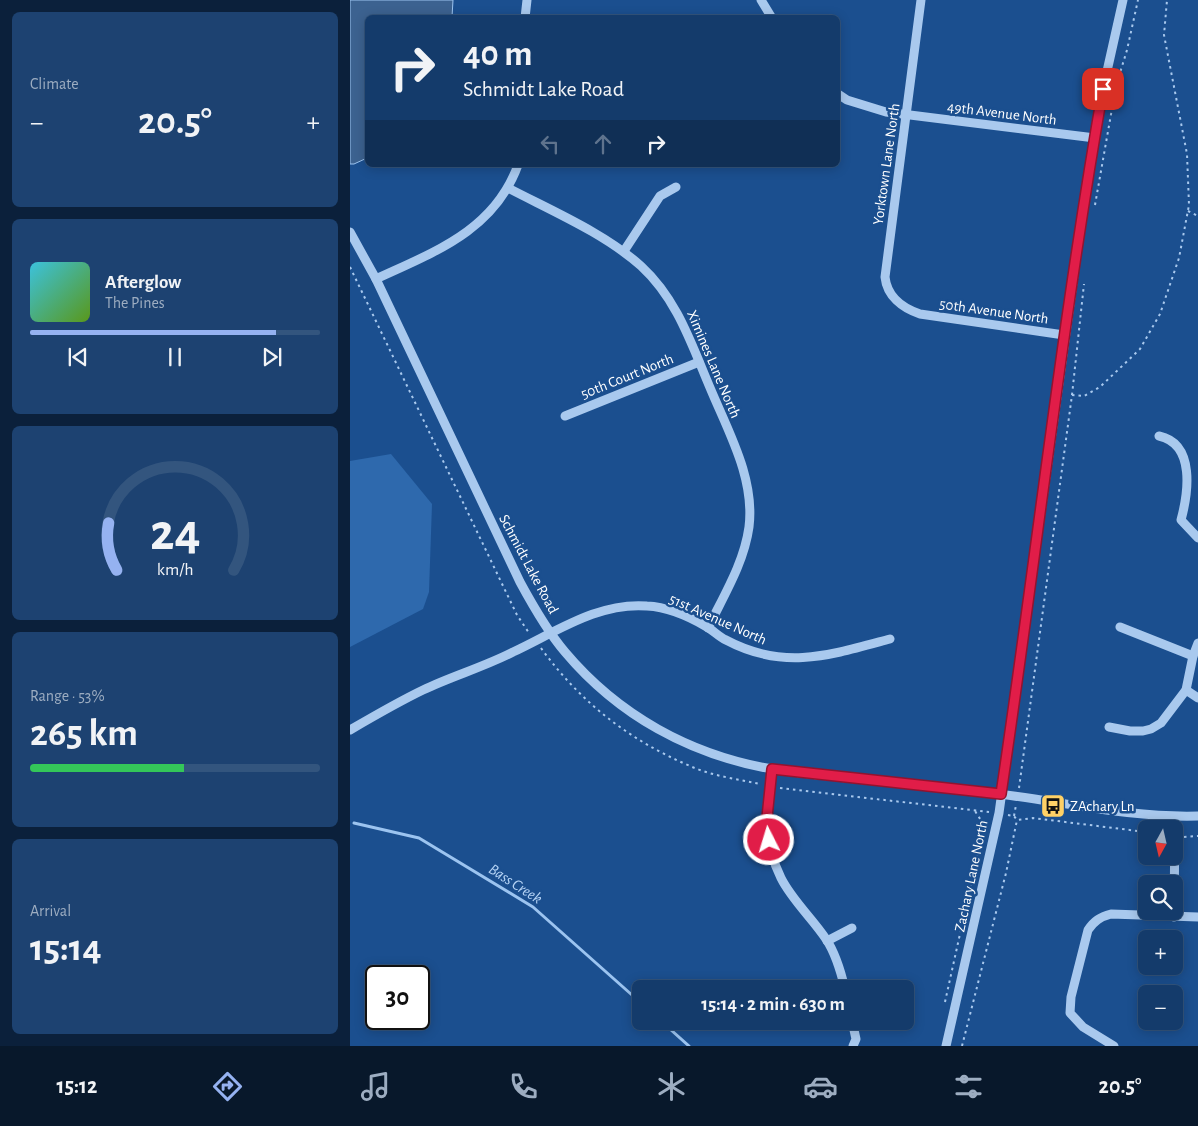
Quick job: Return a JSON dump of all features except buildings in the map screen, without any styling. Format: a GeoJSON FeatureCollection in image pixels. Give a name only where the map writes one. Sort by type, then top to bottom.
{"type":"FeatureCollection","features":[{"type":"Feature","properties":{"kind":"street"},"geometry":{"type":"LineString","coordinates":[[526,15],[528,0]]}},
{"type":"Feature","properties":{"kind":"street"},"geometry":{"type":"LineString","coordinates":[[762,0],[770,15]]}},
{"type":"Feature","properties":{"kind":"street","name":"Yorktown Lane North"},"geometry":{"type":"LineString","coordinates":[[920,314],[908,310],[898,302],[886,283],[885,276],[921,0]]}},
{"type":"Feature","properties":{"kind":"street","name":"Zachary Lane North"},"geometry":{"type":"LineString","coordinates":[[946,1046],[999,813],[1064,335],[1094,138],[1123,0]]}},
{"type":"Feature","properties":{"kind":"street","name":"49th Avenue North"},"geometry":{"type":"LineString","coordinates":[[840,95],[847,100],[867,107],[907,115],[1094,138]]}},
{"type":"Feature","properties":{"kind":"street"},"geometry":{"type":"LineString","coordinates":[[376,279],[442,248],[480,222],[508,188],[517,167]]}},
{"type":"Feature","properties":{"kind":"street"},"geometry":{"type":"LineString","coordinates":[[624,251],[660,196],[676,186]]}},
{"type":"Feature","properties":{"kind":"street","name":"Ximines Lane North"},"geometry":{"type":"LineString","coordinates":[[508,188],[624,251],[643,268],[661,289],[677,311],[690,336],[739,458],[746,479],[749,502],[749,525],[745,547],[737,569],[708,628]]}},
{"type":"Feature","properties":{"kind":"street","name":"Schmidt Lake Road"},"geometry":{"type":"LineString","coordinates":[[350,232],[376,279],[520,582],[539,616],[564,650],[590,679],[621,706],[654,728],[692,746],[730,760],[772,769],[1001,794],[1108,811],[1175,817],[1198,816]]}},
{"type":"Feature","properties":{"kind":"street","name":"50th Avenue North"},"geometry":{"type":"LineString","coordinates":[[920,314],[1064,335]]}},
{"type":"Feature","properties":{"kind":"street","name":"50th Court North"},"geometry":{"type":"LineString","coordinates":[[565,416],[699,362]]}},
{"type":"Feature","properties":{"kind":"street"},"geometry":{"type":"LineString","coordinates":[[1159,436],[1172,442],[1179,449],[1185,460],[1186,504],[1181,520],[1198,538]]}},
{"type":"Feature","properties":{"kind":"street","name":"51st Avenue North"},"geometry":{"type":"LineString","coordinates":[[350,730],[425,689],[515,652],[550,632],[605,610],[626,606],[648,606],[670,610],[708,628],[724,640],[745,649],[770,656],[792,659],[838,653],[890,639]]}},
{"type":"Feature","properties":{"kind":"street"},"geometry":{"type":"LineString","coordinates":[[1120,627],[1193,656]]}},
{"type":"Feature","properties":{"kind":"street"},"geometry":{"type":"LineString","coordinates":[[1109,727],[1130,731],[1151,730],[1161,723],[1186,690],[1193,656],[1198,643]]}},
{"type":"Feature","properties":{"kind":"street"},"geometry":{"type":"LineString","coordinates":[[1186,690],[1198,698]]}},
{"type":"Feature","properties":{"kind":"street"},"geometry":{"type":"LineString","coordinates":[[772,769],[766,827],[772,852],[781,877],[794,898],[827,941],[839,967],[843,980]]}},
{"type":"Feature","properties":{"kind":"street"},"geometry":{"type":"LineString","coordinates":[[1114,1046],[1083,1028],[1070,1013],[1071,997],[1088,930],[1097,920],[1111,914],[1138,915]]}},
{"type":"Feature","properties":{"kind":"street"},"geometry":{"type":"LineString","coordinates":[[1183,917],[1198,917]]}},
{"type":"Feature","properties":{"kind":"street"},"geometry":{"type":"LineString","coordinates":[[827,941],[852,928]]}},
{"type":"Feature","properties":{"kind":"street"},"geometry":{"type":"LineString","coordinates":[[853,1046],[856,1039],[854,1030]]}},
{"type":"Feature","properties":{"kind":"path"},"geometry":{"type":"LineString","coordinates":[[1095,205],[1116,86],[1127,50],[1138,0]]}},
{"type":"Feature","properties":{"kind":"path"},"geometry":{"type":"LineString","coordinates":[[1072,394],[1084,396],[1100,387],[1140,349],[1160,314],[1179,258],[1188,210],[1188,154],[1164,35],[1167,0]]}},
{"type":"Feature","properties":{"kind":"path"},"geometry":{"type":"LineString","coordinates":[[1188,210],[1198,216]]}},
{"type":"Feature","properties":{"kind":"path"},"geometry":{"type":"LineString","coordinates":[[350,267],[517,615],[560,674],[600,713],[641,742],[691,767],[730,778],[769,786],[1014,816],[1017,820],[1006,873],[962,1046]]}},
{"type":"Feature","properties":{"kind":"path"},"geometry":{"type":"LineString","coordinates":[[1014,816],[1072,394],[1084,279]]}},
{"type":"Feature","properties":{"kind":"path"},"geometry":{"type":"LineString","coordinates":[[943,1010],[984,825],[976,811]]}},
{"type":"Feature","properties":{"kind":"path"},"geometry":{"type":"LineString","coordinates":[[1017,820],[1033,818],[1138,831]]}},
{"type":"Feature","properties":{"kind":"path"},"geometry":{"type":"LineString","coordinates":[[1183,837],[1198,836]]}},
{"type":"Feature","properties":{"kind":"shaded area"},"geometry":{"type":"Polygon","coordinates":[[[350,0],[453,0],[452,15],[365,15],[365,159],[350,164],[350,0]]]}},
{"type":"Feature","properties":{"kind":"shaded area"},"geometry":{"type":"Polygon","coordinates":[[[391,454],[432,504],[429,592],[423,609],[350,647],[350,461],[391,454]]]}},
{"type":"Feature","properties":{"kind":"waterway","name":"Bass Creek"},"geometry":{"type":"LineString","coordinates":[[354,823],[419,838],[533,907],[632,995]]}},
{"type":"Feature","properties":{"kind":"waterway","name":"Bass Creek"},"geometry":{"type":"LineString","coordinates":[[671,1030],[689,1046]]}},
{"type":"Feature","properties":{"kind":"place","name":"ZAchary Ln"},"geometry":{"type":"Point","coordinates":[1053,806]}},
{"type":"Feature","properties":{"kind":"route"},"geometry":{"type":"LineString","coordinates":[[769,840],[766,827],[772,769],[1001,794],[1064,335],[1103,89]]}}]}
